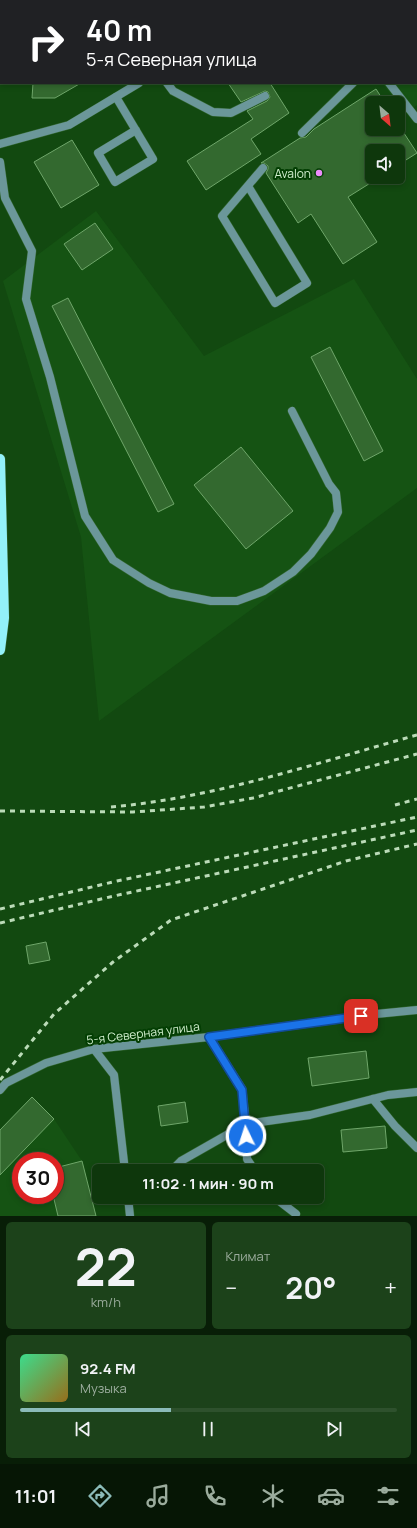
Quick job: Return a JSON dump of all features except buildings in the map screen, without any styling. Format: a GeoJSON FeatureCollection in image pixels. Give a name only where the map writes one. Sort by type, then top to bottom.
{"type":"FeatureCollection","features":[{"type":"Feature","properties":{"kind":"main road"},"geometry":{"type":"LineString","coordinates":[[0,459],[4,618],[0,650]]}},
{"type":"Feature","properties":{"kind":"street"},"geometry":{"type":"LineString","coordinates":[[0,144],[69,125],[137,84]]}},
{"type":"Feature","properties":{"kind":"street"},"geometry":{"type":"LineString","coordinates":[[168,84],[173,91],[213,112],[231,113],[265,96]]}},
{"type":"Feature","properties":{"kind":"street"},"geometry":{"type":"LineString","coordinates":[[302,133],[352,84]]}},
{"type":"Feature","properties":{"kind":"street"},"geometry":{"type":"LineString","coordinates":[[390,84],[417,119]]}},
{"type":"Feature","properties":{"kind":"street"},"geometry":{"type":"LineString","coordinates":[[116,96],[136,130],[153,159],[114,182],[98,153],[136,130]]}},
{"type":"Feature","properties":{"kind":"street"},"geometry":{"type":"LineString","coordinates":[[0,162],[5,198],[32,251],[26,299],[50,377],[85,516],[113,560],[149,583],[170,593],[211,601],[237,601],[264,591],[294,572],[330,528],[338,512],[336,493],[329,484],[292,411]]}},
{"type":"Feature","properties":{"kind":"street"},"geometry":{"type":"LineString","coordinates":[[248,186],[307,283],[275,303],[222,216],[263,168]]}},
{"type":"Feature","properties":{"kind":"street","name":"5-я Северная улица"},"geometry":{"type":"LineString","coordinates":[[0,1090],[6,1083],[46,1062],[94,1048],[209,1037],[376,1014],[417,1010]]}},
{"type":"Feature","properties":{"kind":"street"},"geometry":{"type":"LineString","coordinates":[[209,1037],[242,1090],[246,1124],[247,1159],[250,1164]]}},
{"type":"Feature","properties":{"kind":"street"},"geometry":{"type":"LineString","coordinates":[[94,1048],[114,1075],[123,1164]]}},
{"type":"Feature","properties":{"kind":"street"},"geometry":{"type":"LineString","coordinates":[[178,1164],[246,1124],[310,1114],[388,1095],[417,1092]]}},
{"type":"Feature","properties":{"kind":"street"},"geometry":{"type":"LineString","coordinates":[[373,1099],[395,1126],[417,1148]]}},
{"type":"Feature","properties":{"kind":"street"},"geometry":{"type":"LineString","coordinates":[[129,1204],[130,1216]]}},
{"type":"Feature","properties":{"kind":"street"},"geometry":{"type":"LineString","coordinates":[[283,1204],[296,1214]]}},
{"type":"Feature","properties":{"kind":"shaded area"},"geometry":{"type":"Polygon","coordinates":[[[383,84],[417,84],[417,105],[405,113],[405,96],[392,96],[383,84]]]}},
{"type":"Feature","properties":{"kind":"shaded area"},"geometry":{"type":"Polygon","coordinates":[[[96,211],[204,356],[354,279],[417,379],[417,488],[99,721],[81,537],[3,281],[96,211]]]}},
{"type":"Feature","properties":{"kind":"shaded area"},"geometry":{"type":"Polygon","coordinates":[[[32,1097],[54,1119],[82,1161],[96,1216],[0,1216],[0,1130],[32,1097]]]}},
{"type":"Feature","properties":{"kind":"railway"},"geometry":{"type":"LineString","coordinates":[[111,807],[188,796],[227,788],[417,735]]}},
{"type":"Feature","properties":{"kind":"railway"},"geometry":{"type":"LineString","coordinates":[[0,811],[133,812],[204,807],[253,798],[417,754]]}},
{"type":"Feature","properties":{"kind":"railway"},"geometry":{"type":"LineString","coordinates":[[395,805],[417,799]]}},
{"type":"Feature","properties":{"kind":"railway"},"geometry":{"type":"LineString","coordinates":[[0,909],[117,881],[417,817]]}},
{"type":"Feature","properties":{"kind":"railway"},"geometry":{"type":"LineString","coordinates":[[0,923],[114,896],[417,830]]}},
{"type":"Feature","properties":{"kind":"railway"},"geometry":{"type":"LineString","coordinates":[[0,1080],[54,1014],[113,962],[171,920],[346,861],[417,844]]}},
{"type":"Feature","properties":{"kind":"place","name":"Avalon"},"geometry":{"type":"Point","coordinates":[319,173]}},
{"type":"Feature","properties":{"kind":"route"},"geometry":{"type":"LineString","coordinates":[[246,1136],[242,1090],[209,1037],[361,1016]]}}]}
